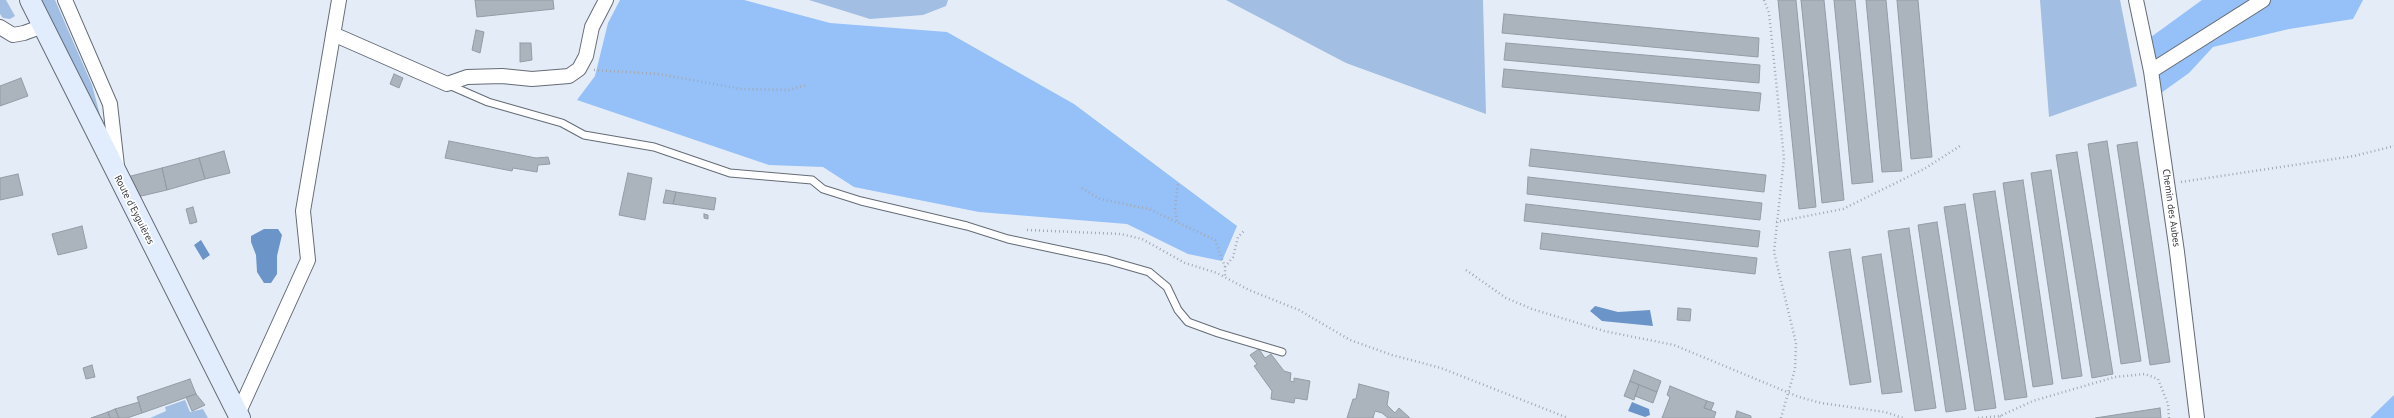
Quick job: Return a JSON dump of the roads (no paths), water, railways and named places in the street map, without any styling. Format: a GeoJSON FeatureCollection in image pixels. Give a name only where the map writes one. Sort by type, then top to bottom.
{"type":"FeatureCollection","features":[{"type":"Feature","properties":{"kind":"main road","name":"Route d'Eyguières"},"geometry":{"type":"LineString","coordinates":[[30,0],[119,180],[239,416]]}},
{"type":"Feature","properties":{"kind":"street"},"geometry":{"type":"LineString","coordinates":[[66,0],[110,104],[119,180]]}},
{"type":"Feature","properties":{"kind":"street"},"geometry":{"type":"LineString","coordinates":[[239,416],[308,260],[303,211],[339,0]]}},
{"type":"Feature","properties":{"kind":"street"},"geometry":{"type":"LineString","coordinates":[[334,34],[447,84],[467,77],[532,79],[569,76],[580,69],[586,56],[592,27],[606,0]]}},
{"type":"Feature","properties":{"kind":"street","name":"Chemin des Aubes"},"geometry":{"type":"LineString","coordinates":[[2136,0],[2151,71],[2167,180],[2197,418]]}},
{"type":"Feature","properties":{"kind":"street"},"geometry":{"type":"LineString","coordinates":[[2151,71],[2263,0]]}},
{"type":"Feature","properties":{"kind":"street"},"geometry":{"type":"LineString","coordinates":[[0,27],[13,34],[24,33],[43,26]]}},
{"type":"Feature","properties":{"kind":"lane"},"geometry":{"type":"LineString","coordinates":[[447,84],[488,102],[562,124],[584,135],[654,147],[730,173],[812,180],[823,189],[861,201],[967,226],[1008,239],[1107,260],[1149,272],[1167,287],[1178,310],[1188,322],[1218,333],[1282,352]]}}]}
